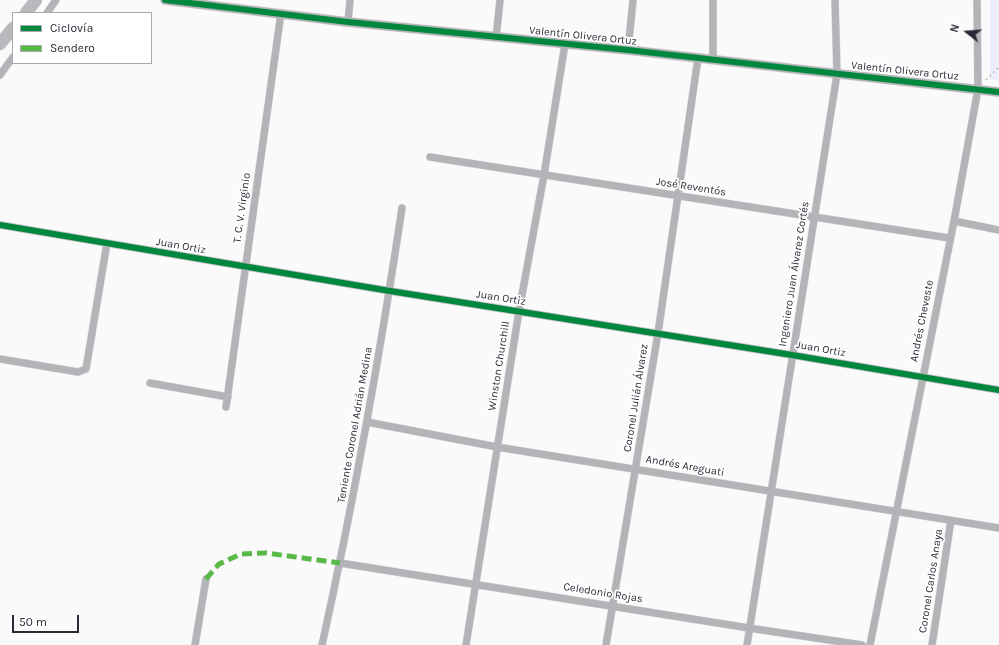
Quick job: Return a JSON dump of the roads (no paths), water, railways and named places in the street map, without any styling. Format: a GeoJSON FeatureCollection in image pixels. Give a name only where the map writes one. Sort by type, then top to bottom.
{"type":"FeatureCollection","features":[{"type":"Feature","properties":{"kind":"highway"},"geometry":{"type":"LineString","coordinates":[[27,12],[36,0]]}},
{"type":"Feature","properties":{"kind":"highway"},"geometry":{"type":"LineString","coordinates":[[0,44],[12,29]]}},
{"type":"Feature","properties":{"kind":"street"},"geometry":{"type":"LineString","coordinates":[[48,12],[56,0]]}},
{"type":"Feature","properties":{"kind":"street","name":"Valentín Olivera Ortuz"},"geometry":{"type":"LineString","coordinates":[[165,0],[348,22],[628,50],[999,92]]}},
{"type":"Feature","properties":{"kind":"street"},"geometry":{"type":"LineString","coordinates":[[348,22],[350,0]]}},
{"type":"Feature","properties":{"kind":"street"},"geometry":{"type":"LineString","coordinates":[[496,38],[500,0]]}},
{"type":"Feature","properties":{"kind":"street"},"geometry":{"type":"LineString","coordinates":[[628,50],[633,0]]}},
{"type":"Feature","properties":{"kind":"street"},"geometry":{"type":"LineString","coordinates":[[713,0],[713,60]]}},
{"type":"Feature","properties":{"kind":"street","name":"Ingeniero Juan Álvarez Cortés"},"geometry":{"type":"LineString","coordinates":[[746,645],[837,74],[836,0]]}},
{"type":"Feature","properties":{"kind":"street","name":"Andrés Cheveste"},"geometry":{"type":"LineString","coordinates":[[870,645],[949,238],[954,221],[978,89],[977,0]]}},
{"type":"Feature","properties":{"kind":"street","name":"T. C. V. Virginio"},"geometry":{"type":"LineString","coordinates":[[226,407],[281,13]]}},
{"type":"Feature","properties":{"kind":"street","name":"Winston Churchill"},"geometry":{"type":"LineString","coordinates":[[466,645],[519,311],[544,175],[565,44]]}},
{"type":"Feature","properties":{"kind":"street"},"geometry":{"type":"LineString","coordinates":[[0,74],[12,58]]}},
{"type":"Feature","properties":{"kind":"street","name":"Coronel Julián Álvarez"},"geometry":{"type":"LineString","coordinates":[[606,645],[658,333],[698,58]]}},
{"type":"Feature","properties":{"kind":"street","name":"José Reventós"},"geometry":{"type":"LineString","coordinates":[[430,157],[949,238]]}},
{"type":"Feature","properties":{"kind":"street","name":"Teniente Coronel Adrián Medina"},"geometry":{"type":"LineString","coordinates":[[322,645],[340,563],[367,422],[390,291],[402,208]]}},
{"type":"Feature","properties":{"kind":"street"},"geometry":{"type":"LineString","coordinates":[[954,221],[999,230]]}},
{"type":"Feature","properties":{"kind":"street","name":"Juan Ortiz"},"geometry":{"type":"LineString","coordinates":[[0,225],[390,291],[658,333],[999,390]]}},
{"type":"Feature","properties":{"kind":"street"},"geometry":{"type":"LineString","coordinates":[[0,359],[78,372],[86,369],[107,244]]}},
{"type":"Feature","properties":{"kind":"street"},"geometry":{"type":"LineString","coordinates":[[150,383],[228,398]]}},
{"type":"Feature","properties":{"kind":"street","name":"Andrés Areguati"},"geometry":{"type":"LineString","coordinates":[[367,422],[497,447],[999,528]]}},
{"type":"Feature","properties":{"kind":"street","name":"Coronel Carlos Anaya"},"geometry":{"type":"LineString","coordinates":[[932,645],[952,520]]}},
{"type":"Feature","properties":{"kind":"street","name":"Celedonio Rojas"},"geometry":{"type":"LineString","coordinates":[[340,563],[862,645]]}},
{"type":"Feature","properties":{"kind":"street"},"geometry":{"type":"LineString","coordinates":[[195,645],[206,579]]}}]}
